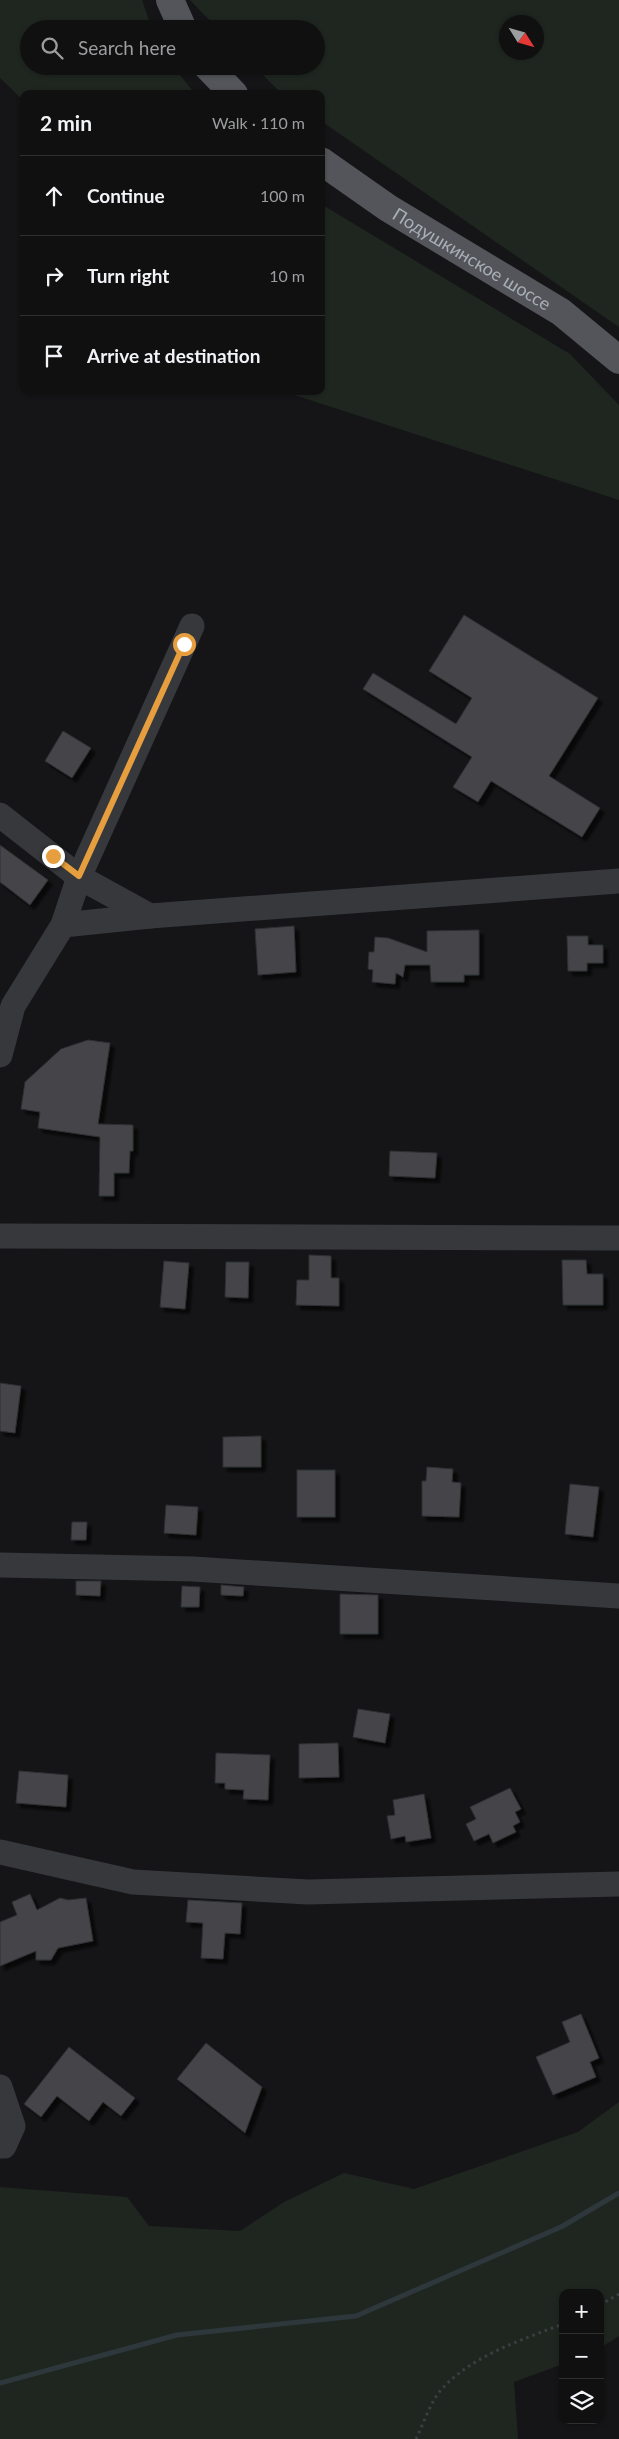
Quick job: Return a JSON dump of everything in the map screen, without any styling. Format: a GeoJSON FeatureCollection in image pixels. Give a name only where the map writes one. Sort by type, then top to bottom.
{"type":"FeatureCollection","features":[{"type":"Feature","properties":{"kind":"main road"},"geometry":{"type":"LineString","coordinates":[[170,0],[179,20]]}},
{"type":"Feature","properties":{"kind":"main road"},"geometry":{"type":"LineString","coordinates":[[216,75],[230,90]]}},
{"type":"Feature","properties":{"kind":"main road","name":"Подушкинское шоссе"},"geometry":{"type":"LineString","coordinates":[[325,164],[388,208],[561,312],[619,360]]}},
{"type":"Feature","properties":{"kind":"street"},"geometry":{"type":"LineString","coordinates":[[0,1055],[14,1006],[63,926],[79,876],[192,626]]}},
{"type":"Feature","properties":{"kind":"street"},"geometry":{"type":"LineString","coordinates":[[0,814],[79,876],[150,916]]}},
{"type":"Feature","properties":{"kind":"street"},"geometry":{"type":"LineString","coordinates":[[63,926],[150,916],[619,881]]}},
{"type":"Feature","properties":{"kind":"street"},"geometry":{"type":"LineString","coordinates":[[0,1236],[619,1238]]}},
{"type":"Feature","properties":{"kind":"street"},"geometry":{"type":"LineString","coordinates":[[0,1564],[193,1570],[619,1596]]}},
{"type":"Feature","properties":{"kind":"street"},"geometry":{"type":"LineString","coordinates":[[0,1852],[133,1882],[308,1892],[619,1884]]}},
{"type":"Feature","properties":{"kind":"street"},"geometry":{"type":"LineString","coordinates":[[0,2087],[6,2136]]}},
{"type":"Feature","properties":{"kind":"path"},"geometry":{"type":"LineString","coordinates":[[604,2303],[619,2294]]}},
{"type":"Feature","properties":{"kind":"path"},"geometry":{"type":"LineString","coordinates":[[416,2439],[440,2391],[477,2361],[510,2345],[559,2326]]}},
{"type":"Feature","properties":{"kind":"shaded area"},"geometry":{"type":"Polygon","coordinates":[[[0,0],[142,0],[149,20],[20,20],[20,75],[180,75],[192,90],[20,90],[20,97],[0,78],[0,0]]]}},
{"type":"Feature","properties":{"kind":"shaded area"},"geometry":{"type":"Polygon","coordinates":[[[190,0],[619,0],[619,327],[325,124],[325,90],[278,90],[263,75],[325,75],[325,20],[209,20],[190,0]]]}},
{"type":"Feature","properties":{"kind":"shaded area"},"geometry":{"type":"Polygon","coordinates":[[[325,206],[570,354],[619,405],[619,500],[294,395],[325,395],[325,206]]]}},
{"type":"Feature","properties":{"kind":"shaded area"},"geometry":{"type":"Polygon","coordinates":[[[619,2102],[619,2336],[604,2345],[604,2289],[559,2289],[559,2365],[514,2382],[518,2439],[0,2439],[0,2187],[127,2197],[149,2226],[240,2231],[284,2202],[344,2173],[414,2189],[578,2132],[619,2102]]]}},
{"type":"Feature","properties":{"kind":"building"},"geometry":{"type":"Polygon","coordinates":[[[464,615],[598,698],[549,776],[600,808],[582,837],[491,781],[478,802],[453,787],[472,757],[363,689],[373,673],[456,724],[472,698],[429,671],[464,615]]]}},
{"type":"Feature","properties":{"kind":"building"},"geometry":{"type":"Polygon","coordinates":[[[63,731],[91,748],[72,778],[45,761],[63,731]]]}},
{"type":"Feature","properties":{"kind":"building"},"geometry":{"type":"Polygon","coordinates":[[[0,845],[48,880],[30,905],[0,882],[0,845]]]}},
{"type":"Feature","properties":{"kind":"building"},"geometry":{"type":"Polygon","coordinates":[[[294,926],[296,972],[258,975],[255,929],[294,926]]]}},
{"type":"Feature","properties":{"kind":"building"},"geometry":{"type":"Polygon","coordinates":[[[479,930],[479,975],[464,975],[464,982],[431,982],[430,965],[405,965],[403,977],[396,973],[395,984],[372,982],[373,970],[368,969],[369,952],[374,952],[375,937],[388,938],[427,952],[427,931],[479,930]]]}},
{"type":"Feature","properties":{"kind":"building"},"geometry":{"type":"Polygon","coordinates":[[[567,936],[588,936],[588,945],[603,945],[603,963],[587,963],[587,971],[568,971],[567,936]]]}},
{"type":"Feature","properties":{"kind":"building"},"geometry":{"type":"Polygon","coordinates":[[[88,1040],[110,1043],[98,1124],[133,1125],[133,1151],[130,1151],[129,1173],[114,1173],[114,1196],[99,1196],[100,1137],[38,1128],[40,1112],[21,1109],[25,1082],[61,1049],[88,1040]]]}},
{"type":"Feature","properties":{"kind":"building"},"geometry":{"type":"Polygon","coordinates":[[[390,1151],[437,1153],[435,1178],[389,1176],[390,1151]]]}},
{"type":"Feature","properties":{"kind":"building"},"geometry":{"type":"Polygon","coordinates":[[[309,1255],[331,1256],[331,1278],[339,1278],[339,1306],[296,1305],[297,1280],[309,1280],[309,1255]]]}},
{"type":"Feature","properties":{"kind":"building"},"geometry":{"type":"Polygon","coordinates":[[[562,1260],[586,1260],[587,1274],[603,1274],[603,1305],[563,1305],[562,1260]]]}},
{"type":"Feature","properties":{"kind":"building"},"geometry":{"type":"Polygon","coordinates":[[[164,1261],[189,1263],[185,1309],[160,1307],[164,1261]]]}},
{"type":"Feature","properties":{"kind":"building"},"geometry":{"type":"Polygon","coordinates":[[[226,1262],[249,1262],[248,1298],[225,1297],[226,1262]]]}},
{"type":"Feature","properties":{"kind":"building"},"geometry":{"type":"Polygon","coordinates":[[[0,1383],[21,1386],[15,1433],[0,1431],[0,1383]]]}},
{"type":"Feature","properties":{"kind":"building"},"geometry":{"type":"Polygon","coordinates":[[[261,1436],[261,1467],[223,1467],[223,1437],[261,1436]]]}},
{"type":"Feature","properties":{"kind":"building"},"geometry":{"type":"Polygon","coordinates":[[[427,1467],[453,1469],[452,1482],[461,1483],[459,1517],[422,1516],[422,1481],[426,1481],[427,1467]]]}},
{"type":"Feature","properties":{"kind":"building"},"geometry":{"type":"Polygon","coordinates":[[[297,1470],[335,1470],[335,1517],[297,1517],[297,1470]]]}},
{"type":"Feature","properties":{"kind":"building"},"geometry":{"type":"Polygon","coordinates":[[[570,1484],[599,1487],[593,1537],[565,1534],[570,1484]]]}},
{"type":"Feature","properties":{"kind":"building"},"geometry":{"type":"Polygon","coordinates":[[[166,1505],[198,1507],[196,1535],[164,1533],[166,1505]]]}},
{"type":"Feature","properties":{"kind":"building"},"geometry":{"type":"Polygon","coordinates":[[[72,1522],[87,1522],[86,1540],[71,1540],[72,1522]]]}},
{"type":"Feature","properties":{"kind":"building"},"geometry":{"type":"Polygon","coordinates":[[[76,1581],[101,1581],[100,1596],[76,1595],[76,1581]]]}},
{"type":"Feature","properties":{"kind":"building"},"geometry":{"type":"Polygon","coordinates":[[[221,1585],[244,1587],[243,1596],[221,1595],[221,1585]]]}},
{"type":"Feature","properties":{"kind":"building"},"geometry":{"type":"Polygon","coordinates":[[[182,1586],[200,1587],[199,1607],[181,1607],[182,1586]]]}},
{"type":"Feature","properties":{"kind":"building"},"geometry":{"type":"Polygon","coordinates":[[[340,1594],[378,1595],[378,1634],[340,1634],[340,1594]]]}},
{"type":"Feature","properties":{"kind":"building"},"geometry":{"type":"Polygon","coordinates":[[[358,1709],[390,1714],[385,1743],[353,1737],[358,1709]]]}},
{"type":"Feature","properties":{"kind":"building"},"geometry":{"type":"Polygon","coordinates":[[[338,1743],[339,1777],[299,1778],[299,1744],[338,1743]]]}},
{"type":"Feature","properties":{"kind":"building"},"geometry":{"type":"Polygon","coordinates":[[[216,1753],[270,1755],[268,1800],[243,1799],[244,1790],[225,1789],[225,1783],[215,1783],[216,1753]]]}},
{"type":"Feature","properties":{"kind":"building"},"geometry":{"type":"Polygon","coordinates":[[[19,1771],[68,1775],[66,1807],[16,1803],[19,1771]]]}},
{"type":"Feature","properties":{"kind":"building"},"geometry":{"type":"Polygon","coordinates":[[[510,1788],[521,1809],[515,1812],[520,1822],[513,1826],[516,1832],[493,1843],[489,1834],[474,1841],[466,1824],[476,1819],[470,1807],[510,1788]]]}},
{"type":"Feature","properties":{"kind":"building"},"geometry":{"type":"Polygon","coordinates":[[[424,1794],[431,1838],[406,1842],[405,1836],[391,1839],[387,1816],[395,1815],[393,1800],[424,1794]]]}},
{"type":"Feature","properties":{"kind":"building"},"geometry":{"type":"Polygon","coordinates":[[[30,1894],[37,1910],[60,1898],[68,1900],[86,1898],[93,1941],[58,1948],[51,1960],[36,1960],[36,1951],[0,1966],[0,1922],[17,1915],[12,1902],[30,1894]]]}},
{"type":"Feature","properties":{"kind":"building"},"geometry":{"type":"Polygon","coordinates":[[[188,1900],[242,1903],[240,1934],[225,1933],[223,1959],[201,1958],[203,1923],[186,1922],[188,1900]]]}},
{"type":"Feature","properties":{"kind":"building"},"geometry":{"type":"Polygon","coordinates":[[[581,2014],[599,2058],[590,2062],[596,2077],[553,2095],[536,2057],[570,2042],[562,2022],[581,2014]]]}},
{"type":"Feature","properties":{"kind":"building"},"geometry":{"type":"Polygon","coordinates":[[[206,2043],[262,2087],[245,2133],[177,2079],[206,2043]]]}},
{"type":"Feature","properties":{"kind":"building"},"geometry":{"type":"Polygon","coordinates":[[[69,2047],[135,2098],[121,2116],[103,2102],[89,2121],[57,2096],[41,2117],[24,2104],[69,2047]]]}},
{"type":"Feature","properties":{"kind":"waterway"},"geometry":{"type":"LineString","coordinates":[[0,2383],[177,2335],[356,2316],[561,2227],[619,2193]]}},
{"type":"Feature","properties":{"kind":"route"},"geometry":{"type":"LineString","coordinates":[[53,856],[79,876],[184,644]]}}]}
